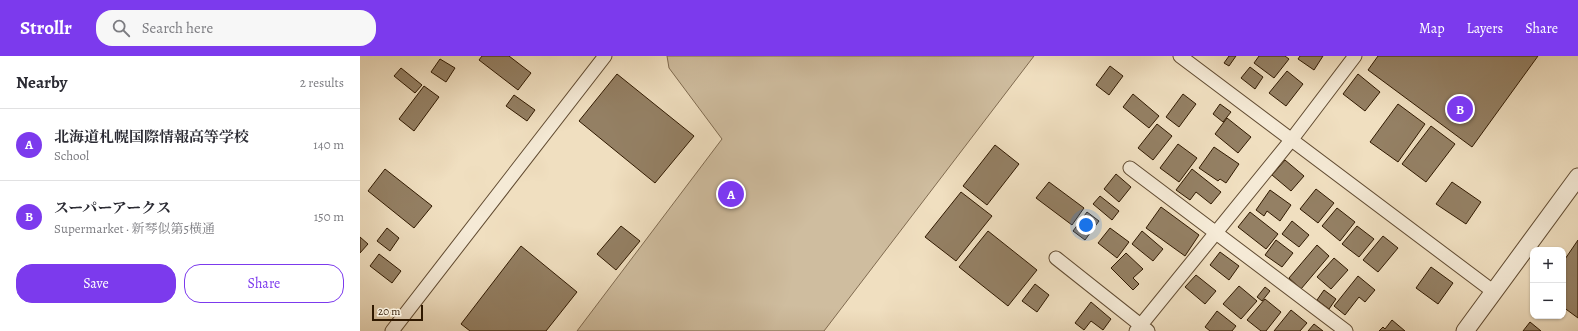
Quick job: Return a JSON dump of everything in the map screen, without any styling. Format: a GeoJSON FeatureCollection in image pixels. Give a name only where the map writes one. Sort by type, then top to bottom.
{"type":"FeatureCollection","features":[{"type":"Feature","properties":{"kind":"street"},"geometry":{"type":"LineString","coordinates":[[392,331],[605,56]]}},
{"type":"Feature","properties":{"kind":"street"},"geometry":{"type":"LineString","coordinates":[[1180,56],[1494,292]]}},
{"type":"Feature","properties":{"kind":"street"},"geometry":{"type":"LineString","coordinates":[[1056,258],[1142,329],[1216,233],[1292,140],[1355,56]]}},
{"type":"Feature","properties":{"kind":"street"},"geometry":{"type":"LineString","coordinates":[[1130,168],[1346,331]]}},
{"type":"Feature","properties":{"kind":"street"},"geometry":{"type":"LineString","coordinates":[[1466,331],[1578,177]]}},
{"type":"Feature","properties":{"kind":"shaded area"},"geometry":{"type":"Polygon","coordinates":[[[667,56],[1034,56],[824,331],[577,331],[722,139],[669,68],[667,56]]]}},
{"type":"Feature","properties":{"kind":"building"},"geometry":{"type":"Polygon","coordinates":[[[482,56],[509,56],[531,73],[518,90],[479,60],[482,56]]]}},
{"type":"Feature","properties":{"kind":"building"},"geometry":{"type":"Polygon","coordinates":[[[1229,56],[1236,56],[1229,66],[1224,63],[1229,56]]]}},
{"type":"Feature","properties":{"kind":"building"},"geometry":{"type":"Polygon","coordinates":[[[1259,56],[1285,56],[1289,59],[1274,78],[1254,63],[1259,56]]]}},
{"type":"Feature","properties":{"kind":"building"},"geometry":{"type":"Polygon","coordinates":[[[1300,56],[1323,56],[1314,70],[1298,59],[1300,56]]]}},
{"type":"Feature","properties":{"kind":"building"},"geometry":{"type":"Polygon","coordinates":[[[1378,56],[1538,56],[1472,147],[1368,70],[1378,56]]]}},
{"type":"Feature","properties":{"kind":"building"},"geometry":{"type":"Polygon","coordinates":[[[440,59],[455,68],[446,82],[431,72],[440,59]]]}},
{"type":"Feature","properties":{"kind":"building"},"geometry":{"type":"Polygon","coordinates":[[[1110,66],[1123,76],[1109,95],[1096,85],[1110,66]]]}},
{"type":"Feature","properties":{"kind":"building"},"geometry":{"type":"Polygon","coordinates":[[[1250,67],[1263,77],[1255,89],[1241,78],[1250,67]]]}},
{"type":"Feature","properties":{"kind":"building"},"geometry":{"type":"Polygon","coordinates":[[[401,68],[422,85],[415,93],[394,76],[401,68]]]}},
{"type":"Feature","properties":{"kind":"building"},"geometry":{"type":"Polygon","coordinates":[[[1287,71],[1303,84],[1286,106],[1269,93],[1287,71]]]}},
{"type":"Feature","properties":{"kind":"building"},"geometry":{"type":"Polygon","coordinates":[[[617,74],[694,136],[655,183],[579,121],[617,74]]]}},
{"type":"Feature","properties":{"kind":"building"},"geometry":{"type":"Polygon","coordinates":[[[1358,74],[1380,92],[1365,111],[1343,94],[1358,74]]]}},
{"type":"Feature","properties":{"kind":"building"},"geometry":{"type":"Polygon","coordinates":[[[424,86],[439,97],[414,131],[399,119],[424,86]]]}},
{"type":"Feature","properties":{"kind":"building"},"geometry":{"type":"Polygon","coordinates":[[[1133,94],[1159,116],[1149,128],[1123,107],[1133,94]]]}},
{"type":"Feature","properties":{"kind":"building"},"geometry":{"type":"Polygon","coordinates":[[[1183,94],[1196,104],[1179,127],[1166,117],[1183,94]]]}},
{"type":"Feature","properties":{"kind":"building"},"geometry":{"type":"Polygon","coordinates":[[[514,95],[535,110],[527,121],[506,106],[514,95]]]}},
{"type":"Feature","properties":{"kind":"building"},"geometry":{"type":"Polygon","coordinates":[[[1220,104],[1231,112],[1223,122],[1213,114],[1220,104]]]}},
{"type":"Feature","properties":{"kind":"building"},"geometry":{"type":"Polygon","coordinates":[[[1398,104],[1425,124],[1398,162],[1370,142],[1398,104]]]}},
{"type":"Feature","properties":{"kind":"building"},"geometry":{"type":"Polygon","coordinates":[[[1227,118],[1251,137],[1238,153],[1215,134],[1227,118]]]}},
{"type":"Feature","properties":{"kind":"building"},"geometry":{"type":"Polygon","coordinates":[[[1157,124],[1172,136],[1153,160],[1138,148],[1157,124]]]}},
{"type":"Feature","properties":{"kind":"building"},"geometry":{"type":"Polygon","coordinates":[[[1431,126],[1455,144],[1426,182],[1402,164],[1431,126]]]}},
{"type":"Feature","properties":{"kind":"building"},"geometry":{"type":"Polygon","coordinates":[[[1178,144],[1197,158],[1179,182],[1160,168],[1178,144]]]}},
{"type":"Feature","properties":{"kind":"building"},"geometry":{"type":"Polygon","coordinates":[[[995,145],[1019,164],[987,205],[963,186],[995,145]]]}},
{"type":"Feature","properties":{"kind":"building"},"geometry":{"type":"Polygon","coordinates":[[[1214,147],[1239,164],[1226,183],[1220,179],[1218,181],[1199,168],[1214,147]]]}},
{"type":"Feature","properties":{"kind":"building"},"geometry":{"type":"Polygon","coordinates":[[[1285,160],[1304,176],[1291,191],[1272,175],[1285,160]]]}},
{"type":"Feature","properties":{"kind":"building"},"geometry":{"type":"Polygon","coordinates":[[[385,169],[432,206],[414,228],[368,191],[385,169]]]}},
{"type":"Feature","properties":{"kind":"building"},"geometry":{"type":"Polygon","coordinates":[[[1192,169],[1221,192],[1211,204],[1196,192],[1190,200],[1176,190],[1192,169]]]}},
{"type":"Feature","properties":{"kind":"building"},"geometry":{"type":"Polygon","coordinates":[[[1116,174],[1131,187],[1119,202],[1104,189],[1116,174]]]}},
{"type":"Feature","properties":{"kind":"building"},"geometry":{"type":"Polygon","coordinates":[[[1049,182],[1084,208],[1072,225],[1036,198],[1049,182]]]}},
{"type":"Feature","properties":{"kind":"building"},"geometry":{"type":"Polygon","coordinates":[[[1452,182],[1481,202],[1466,224],[1436,204],[1452,182]]]}},
{"type":"Feature","properties":{"kind":"building"},"geometry":{"type":"Polygon","coordinates":[[[1316,189],[1334,203],[1318,223],[1300,209],[1316,189]]]}},
{"type":"Feature","properties":{"kind":"building"},"geometry":{"type":"Polygon","coordinates":[[[1270,190],[1291,205],[1280,221],[1267,211],[1264,216],[1256,210],[1270,190]]]}},
{"type":"Feature","properties":{"kind":"building"},"geometry":{"type":"Polygon","coordinates":[[[961,192],[992,216],[956,261],[925,237],[961,192]]]}},
{"type":"Feature","properties":{"kind":"building"},"geometry":{"type":"Polygon","coordinates":[[[1100,196],[1119,211],[1112,220],[1093,204],[1100,196]]]}},
{"type":"Feature","properties":{"kind":"building"},"geometry":{"type":"Polygon","coordinates":[[[1161,207],[1199,235],[1185,256],[1146,228],[1161,207]]]}},
{"type":"Feature","properties":{"kind":"building"},"geometry":{"type":"Polygon","coordinates":[[[1337,208],[1355,222],[1340,241],[1322,226],[1337,208]]]}},
{"type":"Feature","properties":{"kind":"building"},"geometry":{"type":"Polygon","coordinates":[[[1087,212],[1099,221],[1085,240],[1073,231],[1087,212]]]}},
{"type":"Feature","properties":{"kind":"building"},"geometry":{"type":"Polygon","coordinates":[[[1250,212],[1278,234],[1266,249],[1238,227],[1250,212]]]}},
{"type":"Feature","properties":{"kind":"building"},"geometry":{"type":"Polygon","coordinates":[[[1292,221],[1309,235],[1299,247],[1282,234],[1292,221]]]}},
{"type":"Feature","properties":{"kind":"building"},"geometry":{"type":"Polygon","coordinates":[[[621,226],[640,241],[616,270],[597,254],[621,226]]]}},
{"type":"Feature","properties":{"kind":"building"},"geometry":{"type":"Polygon","coordinates":[[[1357,226],[1374,239],[1359,257],[1342,244],[1357,226]]]}},
{"type":"Feature","properties":{"kind":"building"},"geometry":{"type":"Polygon","coordinates":[[[387,228],[399,238],[390,251],[377,241],[387,228]]]}},
{"type":"Feature","properties":{"kind":"building"},"geometry":{"type":"Polygon","coordinates":[[[1110,228],[1129,242],[1117,258],[1098,243],[1110,228]]]}},
{"type":"Feature","properties":{"kind":"building"},"geometry":{"type":"Polygon","coordinates":[[[988,231],[1037,270],[1008,306],[959,267],[988,231]]]}},
{"type":"Feature","properties":{"kind":"building"},"geometry":{"type":"Polygon","coordinates":[[[1142,231],[1163,249],[1153,261],[1132,244],[1142,231]]]}},
{"type":"Feature","properties":{"kind":"building"},"geometry":{"type":"Polygon","coordinates":[[[1383,236],[1398,248],[1378,272],[1363,260],[1383,236]]]}},
{"type":"Feature","properties":{"kind":"building"},"geometry":{"type":"Polygon","coordinates":[[[360,237],[368,244],[360,253],[360,237]]]}},
{"type":"Feature","properties":{"kind":"building"},"geometry":{"type":"Polygon","coordinates":[[[1276,240],[1293,253],[1282,267],[1265,255],[1276,240]]]}},
{"type":"Feature","properties":{"kind":"building"},"geometry":{"type":"Polygon","coordinates":[[[1578,240],[1578,318],[1566,309],[1566,258],[1578,240]]]}},
{"type":"Feature","properties":{"kind":"building"},"geometry":{"type":"Polygon","coordinates":[[[1317,245],[1329,256],[1301,289],[1289,278],[1317,245]]]}},
{"type":"Feature","properties":{"kind":"building"},"geometry":{"type":"Polygon","coordinates":[[[521,246],[577,292],[546,331],[470,331],[461,324],[521,246]]]}},
{"type":"Feature","properties":{"kind":"building"},"geometry":{"type":"Polygon","coordinates":[[[1220,252],[1239,266],[1229,280],[1210,265],[1220,252]]]}},
{"type":"Feature","properties":{"kind":"building"},"geometry":{"type":"Polygon","coordinates":[[[1126,253],[1143,269],[1133,278],[1139,284],[1133,290],[1111,268],[1126,253]]]}},
{"type":"Feature","properties":{"kind":"building"},"geometry":{"type":"Polygon","coordinates":[[[379,254],[401,271],[392,283],[370,266],[379,254]]]}},
{"type":"Feature","properties":{"kind":"building"},"geometry":{"type":"Polygon","coordinates":[[[1334,258],[1348,270],[1331,289],[1317,277],[1334,258]]]}},
{"type":"Feature","properties":{"kind":"building"},"geometry":{"type":"Polygon","coordinates":[[[1431,267],[1453,283],[1438,304],[1416,288],[1431,267]]]}},
{"type":"Feature","properties":{"kind":"building"},"geometry":{"type":"Polygon","coordinates":[[[1196,275],[1216,291],[1205,304],[1185,287],[1196,275]]]}},
{"type":"Feature","properties":{"kind":"building"},"geometry":{"type":"Polygon","coordinates":[[[1358,276],[1375,290],[1365,302],[1359,297],[1345,315],[1334,306],[1358,276]]]}},
{"type":"Feature","properties":{"kind":"building"},"geometry":{"type":"Polygon","coordinates":[[[1035,284],[1049,295],[1037,312],[1022,301],[1035,284]]]}},
{"type":"Feature","properties":{"kind":"building"},"geometry":{"type":"Polygon","coordinates":[[[1239,286],[1257,301],[1241,319],[1223,304],[1239,286]]]}},
{"type":"Feature","properties":{"kind":"building"},"geometry":{"type":"Polygon","coordinates":[[[1265,287],[1270,291],[1262,301],[1257,297],[1265,287]]]}},
{"type":"Feature","properties":{"kind":"building"},"geometry":{"type":"Polygon","coordinates":[[[1324,290],[1336,299],[1329,309],[1317,300],[1324,290]]]}},
{"type":"Feature","properties":{"kind":"building"},"geometry":{"type":"Polygon","coordinates":[[[1265,299],[1281,312],[1266,331],[1261,331],[1247,320],[1265,299]]]}},
{"type":"Feature","properties":{"kind":"building"},"geometry":{"type":"Polygon","coordinates":[[[1091,302],[1111,319],[1103,330],[1091,321],[1084,330],[1075,323],[1091,302]]]}},
{"type":"Feature","properties":{"kind":"building"},"geometry":{"type":"Polygon","coordinates":[[[1291,310],[1307,323],[1300,331],[1274,331],[1291,310]]]}},
{"type":"Feature","properties":{"kind":"building"},"geometry":{"type":"Polygon","coordinates":[[[1217,311],[1236,326],[1232,331],[1210,331],[1205,327],[1217,311]]]}},
{"type":"Feature","properties":{"kind":"building"},"geometry":{"type":"Polygon","coordinates":[[[1392,320],[1405,331],[1379,331],[1383,327],[1385,329],[1392,320]]]}},
{"type":"Feature","properties":{"kind":"building"},"geometry":{"type":"Polygon","coordinates":[[[1530,322],[1541,331],[1523,331],[1530,322]]]}},
{"type":"Feature","properties":{"kind":"building"},"geometry":{"type":"Polygon","coordinates":[[[1314,324],[1323,331],[1308,331],[1314,324]]]}},
{"type":"Feature","properties":{"kind":"place","name":"スーパーアークス"},"geometry":{"type":"Point","coordinates":[1460,109]}},
{"type":"Feature","properties":{"kind":"place","name":"北海道札幌国際情報高等学校"},"geometry":{"type":"Point","coordinates":[731,194]}}]}
